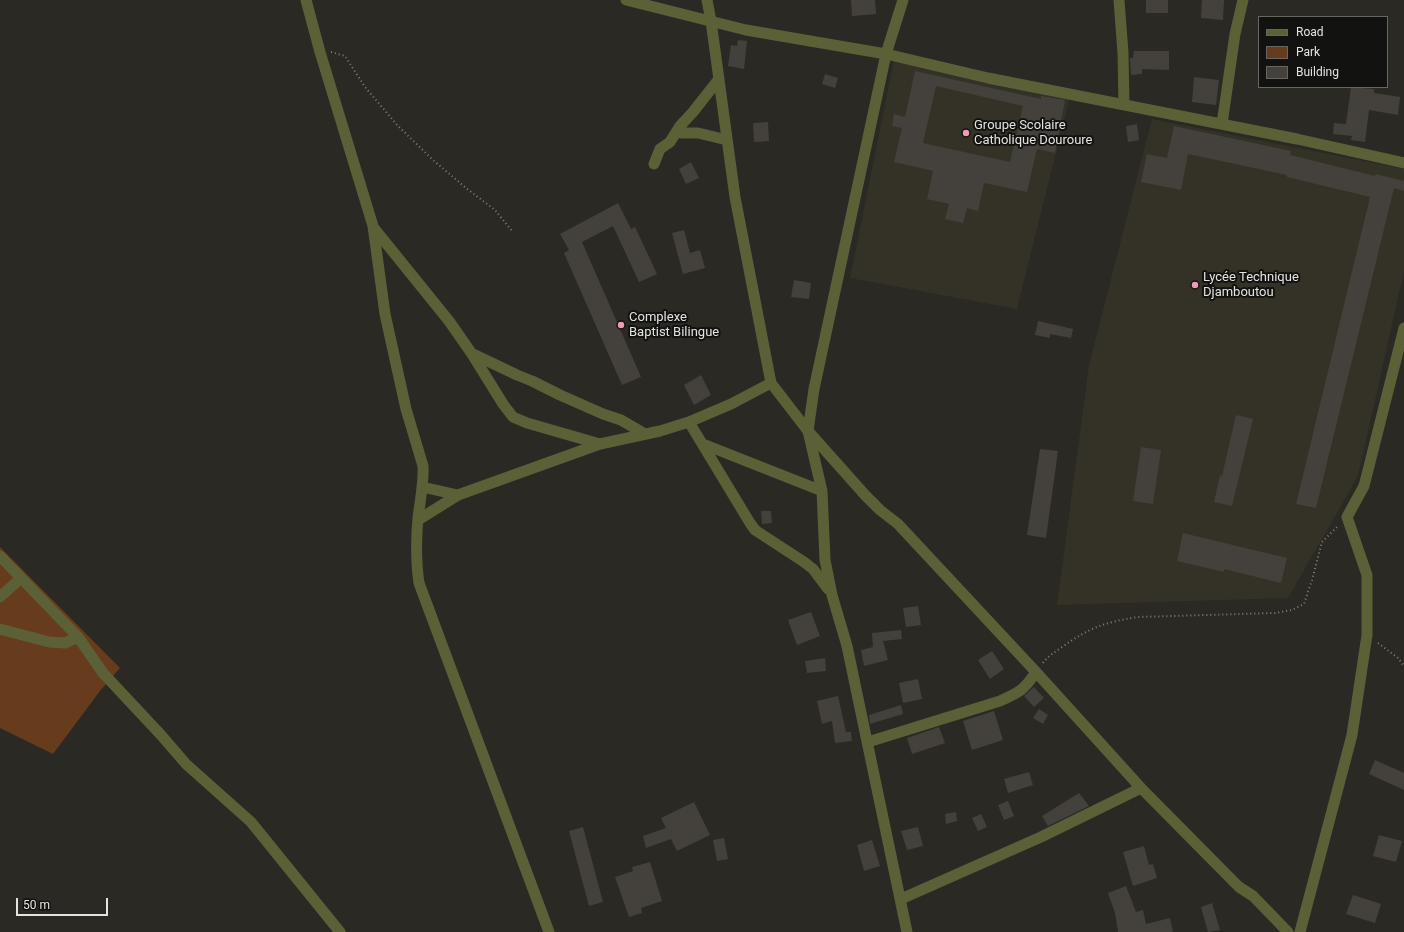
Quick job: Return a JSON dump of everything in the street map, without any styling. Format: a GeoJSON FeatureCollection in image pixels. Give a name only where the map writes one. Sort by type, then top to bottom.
{"type":"FeatureCollection","features":[{"type":"Feature","properties":{"kind":"street"},"geometry":{"type":"LineString","coordinates":[[306,0],[373,226],[385,314],[406,409],[423,466],[418,520],[419,583],[549,932]]}},
{"type":"Feature","properties":{"kind":"street"},"geometry":{"type":"LineString","coordinates":[[626,0],[746,30],[886,54],[988,78],[1297,139],[1404,163]]}},
{"type":"Feature","properties":{"kind":"street"},"geometry":{"type":"LineString","coordinates":[[707,0],[735,197],[771,383],[808,431],[865,495],[880,510],[898,524],[1036,672],[1141,788],[1239,887],[1253,896],[1288,932]]}},
{"type":"Feature","properties":{"kind":"street"},"geometry":{"type":"LineString","coordinates":[[903,0],[886,54],[814,388],[808,431],[822,491],[823,546],[832,595],[847,646],[907,932]]}},
{"type":"Feature","properties":{"kind":"street"},"geometry":{"type":"LineString","coordinates":[[1119,0],[1123,53],[1124,105]]}},
{"type":"Feature","properties":{"kind":"street"},"geometry":{"type":"LineString","coordinates":[[1222,124],[1235,34],[1243,0]]}},
{"type":"Feature","properties":{"kind":"street"},"geometry":{"type":"LineString","coordinates":[[654,164],[660,149],[670,142],[680,126],[719,79]]}},
{"type":"Feature","properties":{"kind":"street"},"geometry":{"type":"LineString","coordinates":[[677,132],[698,132],[728,140]]}},
{"type":"Feature","properties":{"kind":"street"},"geometry":{"type":"LineString","coordinates":[[373,226],[449,321],[513,417],[527,423],[600,444]]}},
{"type":"Feature","properties":{"kind":"street"},"geometry":{"type":"LineString","coordinates":[[1300,932],[1352,735],[1367,635],[1367,575],[1347,517],[1364,486],[1404,328]]}},
{"type":"Feature","properties":{"kind":"street"},"geometry":{"type":"LineString","coordinates":[[472,354],[532,381],[560,396],[621,420],[645,434]]}},
{"type":"Feature","properties":{"kind":"street"},"geometry":{"type":"LineString","coordinates":[[418,520],[458,496],[600,444],[689,422],[731,404],[771,383]]}},
{"type":"Feature","properties":{"kind":"street"},"geometry":{"type":"LineString","coordinates":[[689,422],[755,530],[813,569],[832,595]]}},
{"type":"Feature","properties":{"kind":"street"},"geometry":{"type":"LineString","coordinates":[[703,444],[822,491]]}},
{"type":"Feature","properties":{"kind":"street"},"geometry":{"type":"LineString","coordinates":[[422,487],[458,496]]}},
{"type":"Feature","properties":{"kind":"street"},"geometry":{"type":"LineString","coordinates":[[0,556],[78,637],[103,673],[186,764],[251,822],[340,932]]}},
{"type":"Feature","properties":{"kind":"street"},"geometry":{"type":"LineString","coordinates":[[0,597],[21,578]]}},
{"type":"Feature","properties":{"kind":"street"},"geometry":{"type":"LineString","coordinates":[[0,629],[49,642],[65,643],[78,637]]}},
{"type":"Feature","properties":{"kind":"street"},"geometry":{"type":"LineString","coordinates":[[868,742],[1000,701],[1014,695],[1025,687],[1036,672]]}},
{"type":"Feature","properties":{"kind":"street"},"geometry":{"type":"LineString","coordinates":[[900,898],[1041,838],[1141,788]]}},
{"type":"Feature","properties":{"kind":"path"},"geometry":{"type":"LineString","coordinates":[[319,48],[345,56],[365,87],[398,126],[433,160],[495,210],[512,231]]}},
{"type":"Feature","properties":{"kind":"path"},"geometry":{"type":"LineString","coordinates":[[1036,672],[1047,657],[1074,638],[1096,626],[1119,620],[1138,617],[1275,614],[1292,610],[1304,604],[1322,542],[1347,517]]}},
{"type":"Feature","properties":{"kind":"path"},"geometry":{"type":"LineString","coordinates":[[1367,635],[1398,658],[1404,666]]}},
{"type":"Feature","properties":{"kind":"shaded area"},"geometry":{"type":"Polygon","coordinates":[[[894,60],[1069,100],[1017,309],[850,278],[894,60]]]}},
{"type":"Feature","properties":{"kind":"shaded area"},"geometry":{"type":"Polygon","coordinates":[[[1152,119],[1404,169],[1404,271],[1358,476],[1288,598],[1057,605],[1089,365],[1152,119]]]}},
{"type":"Feature","properties":{"kind":"green space"},"geometry":{"type":"Polygon","coordinates":[[[0,547],[120,668],[100,691],[53,754],[0,728],[0,547]]]}},
{"type":"Feature","properties":{"kind":"building"},"geometry":{"type":"Polygon","coordinates":[[[851,0],[875,0],[876,14],[852,16],[851,0]]]}},
{"type":"Feature","properties":{"kind":"building"},"geometry":{"type":"Polygon","coordinates":[[[1146,0],[1168,0],[1168,13],[1146,13],[1146,0]]]}},
{"type":"Feature","properties":{"kind":"building"},"geometry":{"type":"Polygon","coordinates":[[[1202,0],[1224,0],[1223,20],[1201,18],[1202,0]]]}},
{"type":"Feature","properties":{"kind":"building"},"geometry":{"type":"Polygon","coordinates":[[[738,40],[747,41],[744,69],[728,66],[731,45],[737,46],[738,40]]]}},
{"type":"Feature","properties":{"kind":"building"},"geometry":{"type":"Polygon","coordinates":[[[1134,51],[1169,51],[1169,70],[1142,69],[1142,74],[1131,75],[1130,58],[1133,58],[1134,51]]]}},
{"type":"Feature","properties":{"kind":"building"},"geometry":{"type":"Polygon","coordinates":[[[915,71],[1041,99],[1041,96],[1065,100],[1055,153],[1037,149],[1027,192],[984,183],[978,211],[967,208],[963,223],[945,219],[949,204],[927,199],[933,171],[894,162],[902,128],[892,126],[894,114],[905,117],[915,71]],[[936,86],[923,143],[1010,162],[1023,106],[936,86]]]}},
{"type":"Feature","properties":{"kind":"building"},"geometry":{"type":"Polygon","coordinates":[[[825,74],[838,78],[835,88],[822,84],[825,74]]]}},
{"type":"Feature","properties":{"kind":"building"},"geometry":{"type":"Polygon","coordinates":[[[1194,77],[1219,80],[1216,105],[1192,102],[1194,77]]]}},
{"type":"Feature","properties":{"kind":"building"},"geometry":{"type":"Polygon","coordinates":[[[1351,88],[1374,89],[1374,93],[1400,97],[1398,115],[1369,110],[1365,142],[1351,140],[1352,136],[1333,134],[1334,123],[1346,124],[1351,88]]]}},
{"type":"Feature","properties":{"kind":"building"},"geometry":{"type":"Polygon","coordinates":[[[768,122],[769,141],[754,142],[753,123],[768,122]]]}},
{"type":"Feature","properties":{"kind":"building"},"geometry":{"type":"Polygon","coordinates":[[[1137,124],[1139,140],[1128,142],[1126,126],[1137,124]]]}},
{"type":"Feature","properties":{"kind":"building"},"geometry":{"type":"Polygon","coordinates":[[[1174,126],[1291,151],[1290,155],[1375,176],[1376,174],[1404,181],[1404,191],[1394,188],[1316,508],[1296,504],[1370,197],[1287,177],[1287,175],[1188,154],[1181,190],[1141,182],[1147,154],[1167,158],[1174,126]]]}},
{"type":"Feature","properties":{"kind":"building"},"geometry":{"type":"Polygon","coordinates":[[[691,162],[699,178],[686,184],[679,169],[691,162]]]}},
{"type":"Feature","properties":{"kind":"building"},"geometry":{"type":"Polygon","coordinates":[[[618,203],[631,229],[635,227],[657,274],[639,282],[613,226],[582,242],[641,377],[622,385],[564,253],[569,250],[560,234],[618,203]]]}},
{"type":"Feature","properties":{"kind":"building"},"geometry":{"type":"Polygon","coordinates":[[[684,230],[690,253],[700,250],[705,268],[683,274],[672,233],[684,230]]]}},
{"type":"Feature","properties":{"kind":"building"},"geometry":{"type":"Polygon","coordinates":[[[794,280],[811,283],[809,299],[791,297],[794,280]]]}},
{"type":"Feature","properties":{"kind":"building"},"geometry":{"type":"Polygon","coordinates":[[[1038,321],[1073,329],[1071,338],[1050,334],[1050,338],[1035,335],[1038,321]]]}},
{"type":"Feature","properties":{"kind":"building"},"geometry":{"type":"Polygon","coordinates":[[[701,375],[711,395],[694,405],[684,385],[701,375]]]}},
{"type":"Feature","properties":{"kind":"building"},"geometry":{"type":"Polygon","coordinates":[[[1236,415],[1253,419],[1232,506],[1214,502],[1220,475],[1222,476],[1236,415]]]}},
{"type":"Feature","properties":{"kind":"building"},"geometry":{"type":"Polygon","coordinates":[[[1141,447],[1161,450],[1153,504],[1133,501],[1141,447]]]}},
{"type":"Feature","properties":{"kind":"building"},"geometry":{"type":"Polygon","coordinates":[[[1040,449],[1058,451],[1046,538],[1027,535],[1040,449]]]}},
{"type":"Feature","properties":{"kind":"building"},"geometry":{"type":"Polygon","coordinates":[[[761,511],[771,511],[772,523],[762,524],[761,511]]]}},
{"type":"Feature","properties":{"kind":"building"},"geometry":{"type":"Polygon","coordinates":[[[1183,533],[1287,558],[1281,583],[1224,569],[1224,572],[1177,561],[1183,533]]]}},
{"type":"Feature","properties":{"kind":"building"},"geometry":{"type":"Polygon","coordinates":[[[918,606],[921,625],[906,627],[903,608],[918,606]]]}},
{"type":"Feature","properties":{"kind":"building"},"geometry":{"type":"Polygon","coordinates":[[[811,612],[820,636],[797,645],[788,620],[811,612]]]}},
{"type":"Feature","properties":{"kind":"building"},"geometry":{"type":"Polygon","coordinates":[[[901,630],[902,639],[883,641],[888,660],[864,666],[861,650],[873,647],[872,633],[901,630]]]}},
{"type":"Feature","properties":{"kind":"building"},"geometry":{"type":"Polygon","coordinates":[[[992,651],[1004,669],[990,679],[978,660],[992,651]]]}},
{"type":"Feature","properties":{"kind":"building"},"geometry":{"type":"Polygon","coordinates":[[[825,658],[826,671],[807,673],[805,661],[825,658]]]}},
{"type":"Feature","properties":{"kind":"building"},"geometry":{"type":"Polygon","coordinates":[[[918,679],[922,699],[903,703],[899,683],[918,679]]]}},
{"type":"Feature","properties":{"kind":"building"},"geometry":{"type":"Polygon","coordinates":[[[1034,687],[1044,698],[1034,707],[1024,696],[1034,687]]]}},
{"type":"Feature","properties":{"kind":"building"},"geometry":{"type":"Polygon","coordinates":[[[838,696],[846,732],[851,732],[852,741],[835,743],[832,721],[822,724],[817,701],[838,696]]]}},
{"type":"Feature","properties":{"kind":"building"},"geometry":{"type":"Polygon","coordinates":[[[901,705],[903,714],[870,724],[869,715],[901,705]]]}},
{"type":"Feature","properties":{"kind":"building"},"geometry":{"type":"Polygon","coordinates":[[[1039,709],[1048,715],[1043,724],[1033,718],[1039,709]]]}},
{"type":"Feature","properties":{"kind":"building"},"geometry":{"type":"Polygon","coordinates":[[[994,711],[1003,740],[972,750],[963,721],[994,711]]]}},
{"type":"Feature","properties":{"kind":"building"},"geometry":{"type":"Polygon","coordinates":[[[939,727],[945,743],[912,754],[907,738],[939,727]]]}},
{"type":"Feature","properties":{"kind":"building"},"geometry":{"type":"Polygon","coordinates":[[[1375,760],[1404,773],[1404,790],[1369,774],[1375,760]]]}},
{"type":"Feature","properties":{"kind":"building"},"geometry":{"type":"Polygon","coordinates":[[[1029,772],[1033,785],[1008,793],[1004,779],[1029,772]]]}},
{"type":"Feature","properties":{"kind":"building"},"geometry":{"type":"Polygon","coordinates":[[[1079,793],[1089,806],[1048,826],[1042,816],[1079,793]]]}},
{"type":"Feature","properties":{"kind":"building"},"geometry":{"type":"Polygon","coordinates":[[[1008,801],[1014,816],[1004,820],[998,805],[1008,801]]]}},
{"type":"Feature","properties":{"kind":"building"},"geometry":{"type":"Polygon","coordinates":[[[694,802],[710,835],[677,851],[671,839],[646,848],[643,836],[666,828],[661,818],[694,802]]]}},
{"type":"Feature","properties":{"kind":"building"},"geometry":{"type":"Polygon","coordinates":[[[956,812],[957,821],[946,824],[945,814],[956,812]]]}},
{"type":"Feature","properties":{"kind":"building"},"geometry":{"type":"Polygon","coordinates":[[[981,814],[987,827],[978,831],[972,818],[981,814]]]}},
{"type":"Feature","properties":{"kind":"building"},"geometry":{"type":"Polygon","coordinates":[[[583,827],[603,902],[589,906],[569,831],[583,827]]]}},
{"type":"Feature","properties":{"kind":"building"},"geometry":{"type":"Polygon","coordinates":[[[918,827],[923,846],[907,850],[901,831],[918,827]]]}},
{"type":"Feature","properties":{"kind":"building"},"geometry":{"type":"Polygon","coordinates":[[[1379,835],[1402,841],[1396,862],[1373,856],[1379,835]]]}},
{"type":"Feature","properties":{"kind":"building"},"geometry":{"type":"Polygon","coordinates":[[[724,838],[728,859],[717,861],[713,840],[724,838]]]}},
{"type":"Feature","properties":{"kind":"building"},"geometry":{"type":"Polygon","coordinates":[[[872,840],[880,866],[864,871],[857,845],[872,840]]]}},
{"type":"Feature","properties":{"kind":"building"},"geometry":{"type":"Polygon","coordinates":[[[1144,846],[1149,865],[1153,864],[1157,878],[1133,886],[1123,852],[1144,846]]]}},
{"type":"Feature","properties":{"kind":"building"},"geometry":{"type":"Polygon","coordinates":[[[650,862],[662,901],[641,908],[642,913],[629,917],[615,877],[633,871],[632,867],[650,862]]]}},
{"type":"Feature","properties":{"kind":"building"},"geometry":{"type":"Polygon","coordinates":[[[1126,886],[1136,912],[1143,910],[1146,924],[1170,918],[1173,932],[1118,932],[1115,913],[1108,893],[1126,886]]]}},
{"type":"Feature","properties":{"kind":"building"},"geometry":{"type":"Polygon","coordinates":[[[1353,895],[1381,904],[1375,923],[1346,914],[1353,895]]]}},
{"type":"Feature","properties":{"kind":"building"},"geometry":{"type":"Polygon","coordinates":[[[1212,903],[1220,930],[1208,932],[1201,907],[1212,903]]]}},
{"type":"Feature","properties":{"kind":"place","name":"Groupe Scolaire Catholique Douroure"},"geometry":{"type":"Point","coordinates":[966,133]}},
{"type":"Feature","properties":{"kind":"place","name":"Lycée Technique Djamboutou"},"geometry":{"type":"Point","coordinates":[1195,285]}},
{"type":"Feature","properties":{"kind":"place","name":"Complexe Baptist Bilingue"},"geometry":{"type":"Point","coordinates":[621,325]}}]}
